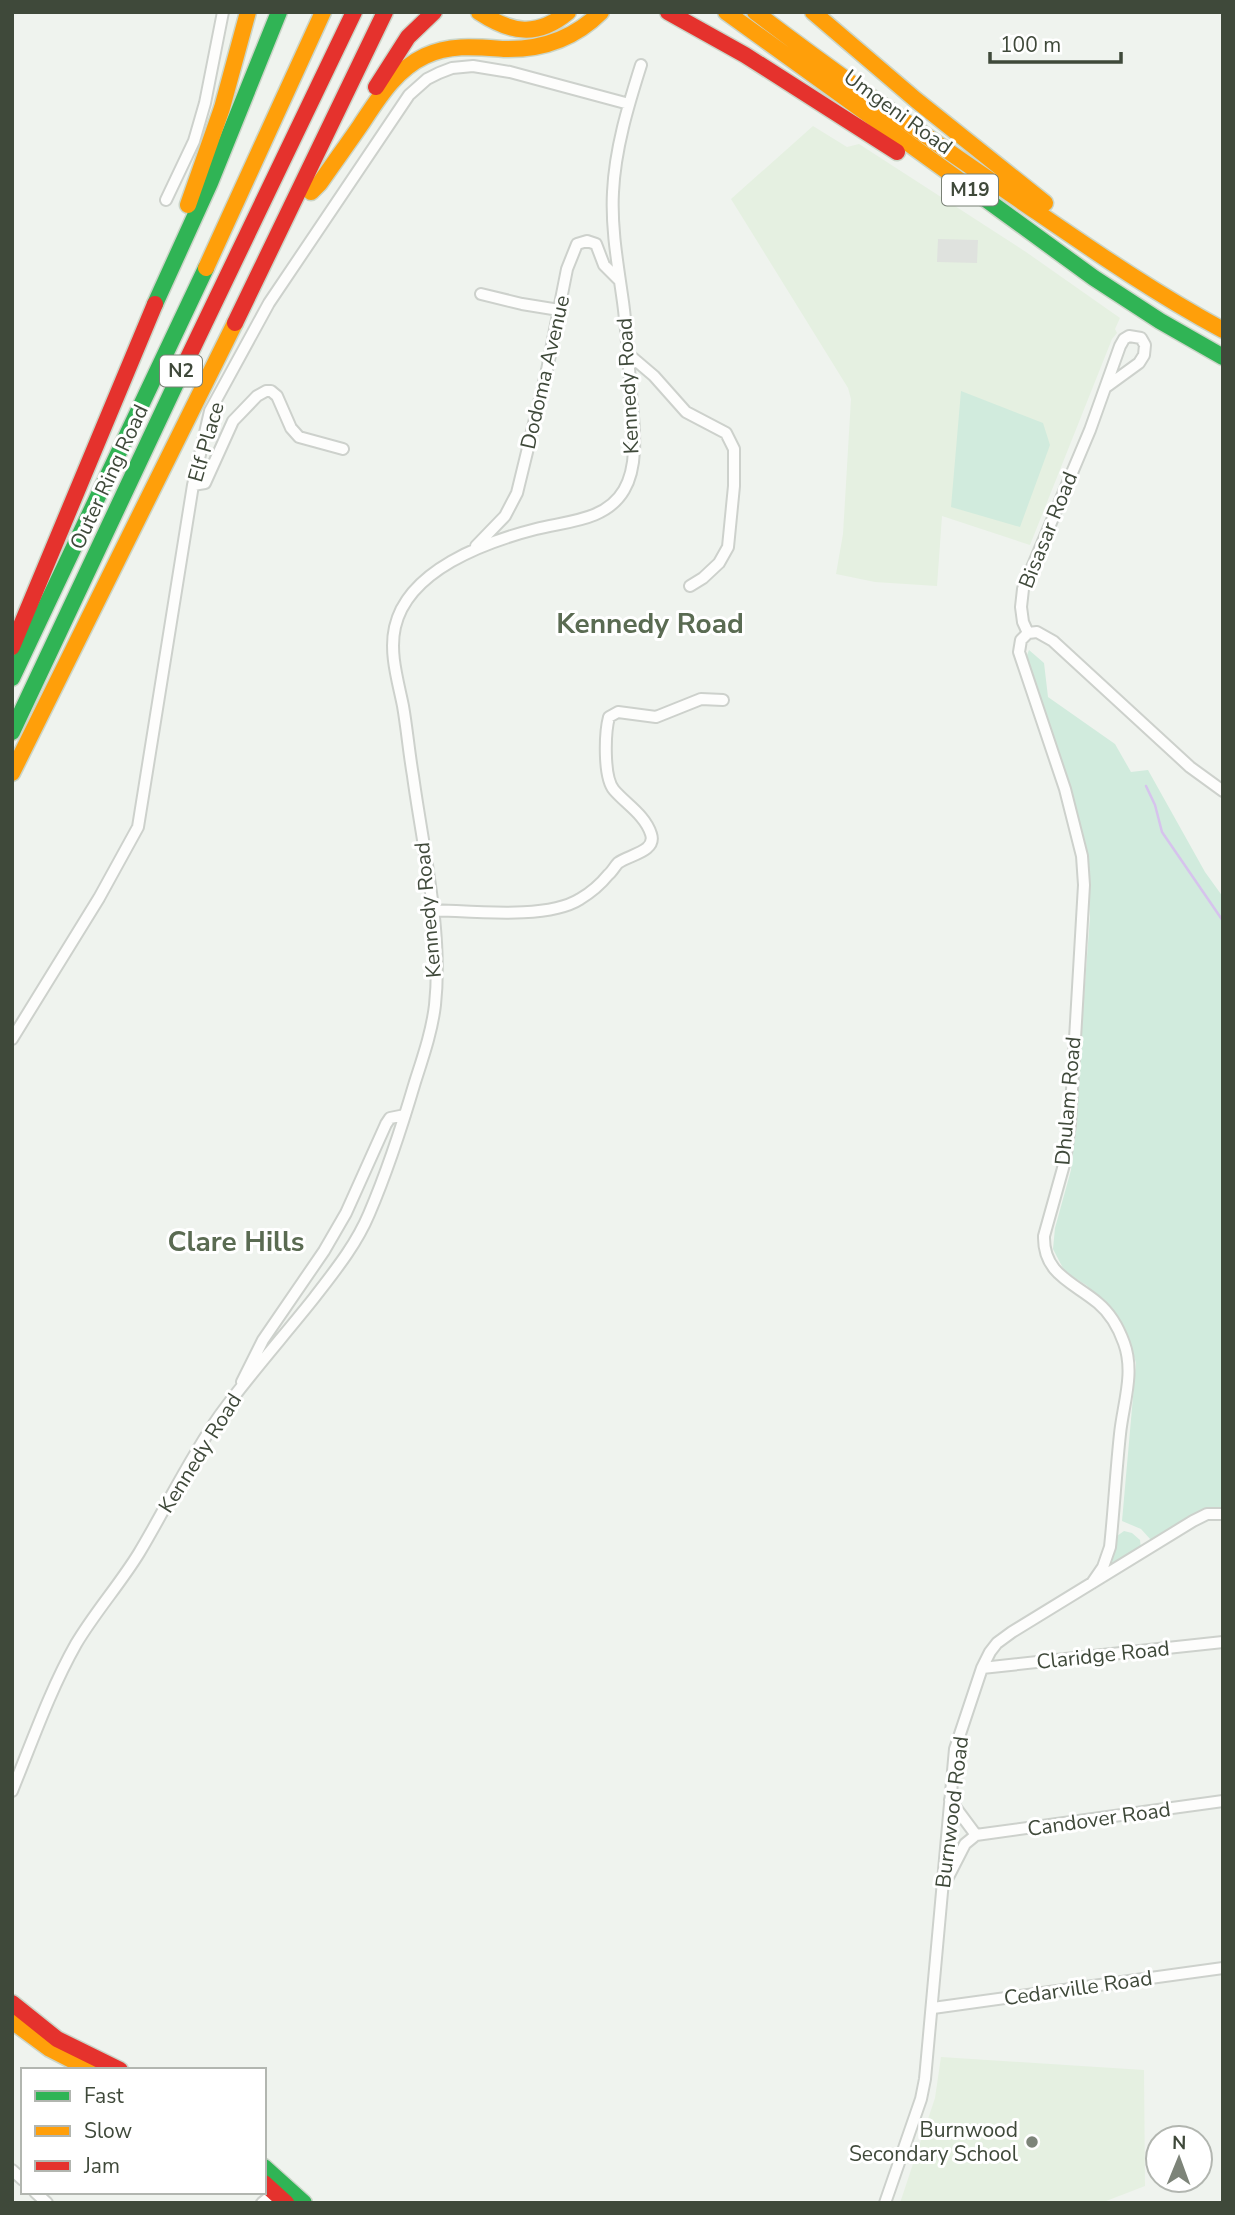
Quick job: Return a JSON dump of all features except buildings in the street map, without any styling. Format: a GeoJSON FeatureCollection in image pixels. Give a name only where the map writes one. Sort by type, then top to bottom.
{"type":"FeatureCollection","features":[{"type":"Feature","properties":{"kind":"main road"},"geometry":{"type":"LineString","coordinates":[[174,260],[177,237],[222,108],[248,12]]}},
{"type":"Feature","properties":{"kind":"main road"},"geometry":{"type":"LineString","coordinates":[[242,38],[255,12]]}},
{"type":"Feature","properties":{"kind":"main road","name":"Outer Ring Road"},"geometry":{"type":"LineString","coordinates":[[12,678],[323,12]]}},
{"type":"Feature","properties":{"kind":"main road","name":"Outer Ring Road"},"geometry":{"type":"LineString","coordinates":[[12,732],[354,12]]}},
{"type":"Feature","properties":{"kind":"main road"},"geometry":{"type":"LineString","coordinates":[[12,773],[385,12]]}},
{"type":"Feature","properties":{"kind":"main road"},"geometry":{"type":"LineString","coordinates":[[263,265],[394,55],[434,12]]}},
{"type":"Feature","properties":{"kind":"main road"},"geometry":{"type":"LineString","coordinates":[[479,12],[493,23],[509,30],[527,31],[547,27],[568,12]]}},
{"type":"Feature","properties":{"kind":"main road"},"geometry":{"type":"LineString","coordinates":[[311,192],[393,80],[411,64],[431,53],[466,46],[521,49],[542,47],[576,33],[601,12]]}},
{"type":"Feature","properties":{"kind":"main road"},"geometry":{"type":"LineString","coordinates":[[668,12],[745,55],[914,162],[958,181]]}},
{"type":"Feature","properties":{"kind":"main road","name":"Umgeni Road"},"geometry":{"type":"LineString","coordinates":[[726,12],[1094,278],[1160,321],[1223,357]]}},
{"type":"Feature","properties":{"kind":"main road","name":"Umgeni Road"},"geometry":{"type":"LineString","coordinates":[[755,12],[796,44],[1094,251],[1223,328]]}},
{"type":"Feature","properties":{"kind":"main road"},"geometry":{"type":"LineString","coordinates":[[771,12],[864,91]]}},
{"type":"Feature","properties":{"kind":"main road"},"geometry":{"type":"LineString","coordinates":[[813,12],[989,159],[1067,220],[1223,328]]}},
{"type":"Feature","properties":{"kind":"main road"},"geometry":{"type":"LineString","coordinates":[[12,647],[174,260],[210,183],[278,16]]}},
{"type":"Feature","properties":{"kind":"main road"},"geometry":{"type":"LineString","coordinates":[[12,2003],[57,2039],[116,2068]]}},
{"type":"Feature","properties":{"kind":"main road"},"geometry":{"type":"LineString","coordinates":[[12,2021],[50,2049],[87,2068]]}},
{"type":"Feature","properties":{"kind":"main road"},"geometry":{"type":"LineString","coordinates":[[266,2172],[274,2193],[304,2203]]}},
{"type":"Feature","properties":{"kind":"street"},"geometry":{"type":"LineString","coordinates":[[166,201],[188,157],[198,129],[223,12]]}},
{"type":"Feature","properties":{"kind":"street","name":"Kennedy Road"},"geometry":{"type":"LineString","coordinates":[[12,1791],[56,1684],[73,1650],[135,1559],[209,1431],[330,1278],[369,1215],[405,1115],[435,1009],[432,910],[404,713],[395,670],[393,634],[401,609],[412,592],[431,575],[472,549],[530,530],[594,516],[613,504],[628,484],[633,453],[613,192],[618,151],[640,65]]}},
{"type":"Feature","properties":{"kind":"street","name":"Elf Place"},"geometry":{"type":"LineString","coordinates":[[12,1040],[93,908],[138,827],[192,485],[211,411],[269,303],[401,105],[427,79],[452,68],[472,66],[510,72],[629,104]]}},
{"type":"Feature","properties":{"kind":"street","name":"Dodoma Avenue"},"geometry":{"type":"LineString","coordinates":[[472,549],[505,516],[517,492],[574,247],[587,241],[596,244],[604,265],[619,280]]}},
{"type":"Feature","properties":{"kind":"street"},"geometry":{"type":"LineString","coordinates":[[481,294],[559,310]]}},
{"type":"Feature","properties":{"kind":"street","name":"Bisasar Road"},"geometry":{"type":"LineString","coordinates":[[1028,633],[1021,607],[1023,589],[1124,339],[1132,335],[1141,338],[1145,345],[1142,359],[1106,387]]}},
{"type":"Feature","properties":{"kind":"street"},"geometry":{"type":"LineString","coordinates":[[627,353],[654,376],[686,412],[721,429],[733,444],[736,466],[728,547],[719,563],[703,579],[690,586]]}},
{"type":"Feature","properties":{"kind":"street"},"geometry":{"type":"LineString","coordinates":[[192,485],[205,483],[233,421],[257,396],[266,391],[277,396],[291,428],[299,437],[343,449]]}},
{"type":"Feature","properties":{"kind":"street"},"geometry":{"type":"LineString","coordinates":[[1028,633],[1037,632],[1053,641],[1190,767],[1223,791]]}},
{"type":"Feature","properties":{"kind":"street","name":"Dhulam Road"},"geometry":{"type":"LineString","coordinates":[[1028,633],[1021,640],[1019,652],[1078,834],[1084,885],[1070,1124],[1065,1161],[1046,1225],[1044,1248],[1054,1269],[1101,1304],[1115,1323],[1126,1349],[1130,1371],[1122,1413],[1110,1547],[1103,1567],[1093,1583]]}},
{"type":"Feature","properties":{"kind":"street"},"geometry":{"type":"LineString","coordinates":[[432,910],[547,910],[568,906],[589,893],[619,863],[642,852],[652,843],[642,819],[614,790],[610,782],[606,742],[609,717],[618,712],[656,717],[697,700],[723,700]]}},
{"type":"Feature","properties":{"kind":"street"},"geometry":{"type":"LineString","coordinates":[[241,1388],[243,1376],[263,1340],[324,1251],[346,1213],[386,1124],[390,1118],[405,1115]]}},
{"type":"Feature","properties":{"kind":"street","name":"Burnwood Road"},"geometry":{"type":"LineString","coordinates":[[885,2203],[921,2099],[928,2060],[950,1800],[958,1740],[982,1668],[997,1643],[1202,1516],[1223,1514]]}},
{"type":"Feature","properties":{"kind":"street","name":"Claridge Road"},"geometry":{"type":"LineString","coordinates":[[982,1668],[1223,1642]]}},
{"type":"Feature","properties":{"kind":"street"},"geometry":{"type":"LineString","coordinates":[[943,1885],[965,1844],[976,1835],[950,1800]]}},
{"type":"Feature","properties":{"kind":"street","name":"Candover Road"},"geometry":{"type":"LineString","coordinates":[[976,1835],[1223,1801]]}},
{"type":"Feature","properties":{"kind":"street","name":"Cedarville Road"},"geometry":{"type":"LineString","coordinates":[[933,2008],[1223,1968]]}},
{"type":"Feature","properties":{"kind":"shaded area"},"geometry":{"type":"Polygon","coordinates":[[[813,126],[847,147],[859,144],[1026,252],[1120,318],[1115,329],[1117,333],[1112,339],[1030,545],[942,516],[937,586],[875,582],[836,574],[843,534],[851,399],[848,388],[731,199],[813,126]]]}},
{"type":"Feature","properties":{"kind":"shaded area"},"geometry":{"type":"Polygon","coordinates":[[[938,239],[978,240],[977,263],[937,262],[938,239]]]}},
{"type":"Feature","properties":{"kind":"shaded area"},"geometry":{"type":"Polygon","coordinates":[[[961,391],[1043,423],[1050,445],[1020,527],[951,507],[961,391]]]}},
{"type":"Feature","properties":{"kind":"shaded area"},"geometry":{"type":"Polygon","coordinates":[[[1029,650],[1044,663],[1048,697],[1115,744],[1131,772],[1148,770],[1205,872],[1223,897],[1223,1511],[1207,1511],[1151,1540],[1141,1529],[1122,1521],[1136,1363],[1125,1328],[1109,1306],[1086,1285],[1065,1272],[1053,1249],[1055,1228],[1071,1170],[1090,917],[1086,852],[1031,671],[1027,655],[1029,650]]]}},
{"type":"Feature","properties":{"kind":"shaded area"},"geometry":{"type":"Polygon","coordinates":[[[1124,1531],[1132,1533],[1140,1540],[1141,1549],[1109,1567],[1117,1536],[1124,1531]]]}},
{"type":"Feature","properties":{"kind":"shaded area","name":"Burnwood Secondary School"},"geometry":{"type":"Polygon","coordinates":[[[941,2057],[1144,2070],[1144,2186],[1101,2203],[900,2203],[935,2098],[941,2057]]]}},
{"type":"Feature","properties":{"kind":"waterway"},"geometry":{"type":"LineString","coordinates":[[1146,786],[1155,805],[1162,832],[1223,921]]}},
{"type":"Feature","properties":{"kind":"traffic: fast"},"geometry":{"type":"LineString","coordinates":[[155,304],[210,183],[279,12]]}},
{"type":"Feature","properties":{"kind":"traffic: fast"},"geometry":{"type":"LineString","coordinates":[[980,195],[1094,278],[1160,321],[1223,357]]}},
{"type":"Feature","properties":{"kind":"traffic: fast"},"geometry":{"type":"LineString","coordinates":[[12,678],[206,268]]}},
{"type":"Feature","properties":{"kind":"traffic: fast"},"geometry":{"type":"LineString","coordinates":[[12,732],[186,362]]}},
{"type":"Feature","properties":{"kind":"traffic: fast"},"geometry":{"type":"LineString","coordinates":[[266,2169],[304,2203]]}},
{"type":"Feature","properties":{"kind":"traffic: slow"},"geometry":{"type":"LineString","coordinates":[[188,205],[222,108],[248,12]]}},
{"type":"Feature","properties":{"kind":"traffic: slow"},"geometry":{"type":"LineString","coordinates":[[206,268],[323,12]]}},
{"type":"Feature","properties":{"kind":"traffic: slow"},"geometry":{"type":"LineString","coordinates":[[479,12],[502,25],[524,30],[546,26],[568,12]]}},
{"type":"Feature","properties":{"kind":"traffic: slow"},"geometry":{"type":"LineString","coordinates":[[311,192],[388,86],[414,62],[434,52],[454,48],[518,49],[544,45],[568,36],[601,12]]}},
{"type":"Feature","properties":{"kind":"traffic: slow"},"geometry":{"type":"LineString","coordinates":[[726,12],[980,195]]}},
{"type":"Feature","properties":{"kind":"traffic: slow"},"geometry":{"type":"LineString","coordinates":[[755,12],[947,151],[1142,282],[1223,330]]}},
{"type":"Feature","properties":{"kind":"traffic: slow"},"geometry":{"type":"LineString","coordinates":[[813,12],[916,100],[1045,203]]}},
{"type":"Feature","properties":{"kind":"traffic: slow"},"geometry":{"type":"LineString","coordinates":[[12,773],[235,323]]}},
{"type":"Feature","properties":{"kind":"traffic: slow"},"geometry":{"type":"LineString","coordinates":[[12,2021],[50,2049],[87,2068]]}},
{"type":"Feature","properties":{"kind":"traffic: jam"},"geometry":{"type":"LineString","coordinates":[[186,362],[354,12]]}},
{"type":"Feature","properties":{"kind":"traffic: jam"},"geometry":{"type":"LineString","coordinates":[[235,323],[385,12]]}},
{"type":"Feature","properties":{"kind":"traffic: jam"},"geometry":{"type":"LineString","coordinates":[[376,87],[408,37],[434,12]]}},
{"type":"Feature","properties":{"kind":"traffic: jam"},"geometry":{"type":"LineString","coordinates":[[668,12],[745,55],[897,152]]}},
{"type":"Feature","properties":{"kind":"traffic: jam"},"geometry":{"type":"LineString","coordinates":[[12,647],[155,304]]}},
{"type":"Feature","properties":{"kind":"traffic: jam"},"geometry":{"type":"LineString","coordinates":[[12,2003],[57,2039],[116,2068]]}},
{"type":"Feature","properties":{"kind":"traffic: jam"},"geometry":{"type":"LineString","coordinates":[[266,2185],[286,2203]]}},
{"type":"Feature","properties":{"kind":"place","name":"Burnwood Secondary School"},"geometry":{"type":"Point","coordinates":[1032,2142]}},
{"type":"Feature","properties":{"kind":"district","name":"Kennedy Road"},"geometry":{"type":"Point","coordinates":[650,624]}},
{"type":"Feature","properties":{"kind":"district","name":"Clare Hills"},"geometry":{"type":"Point","coordinates":[236,1242]}}]}
